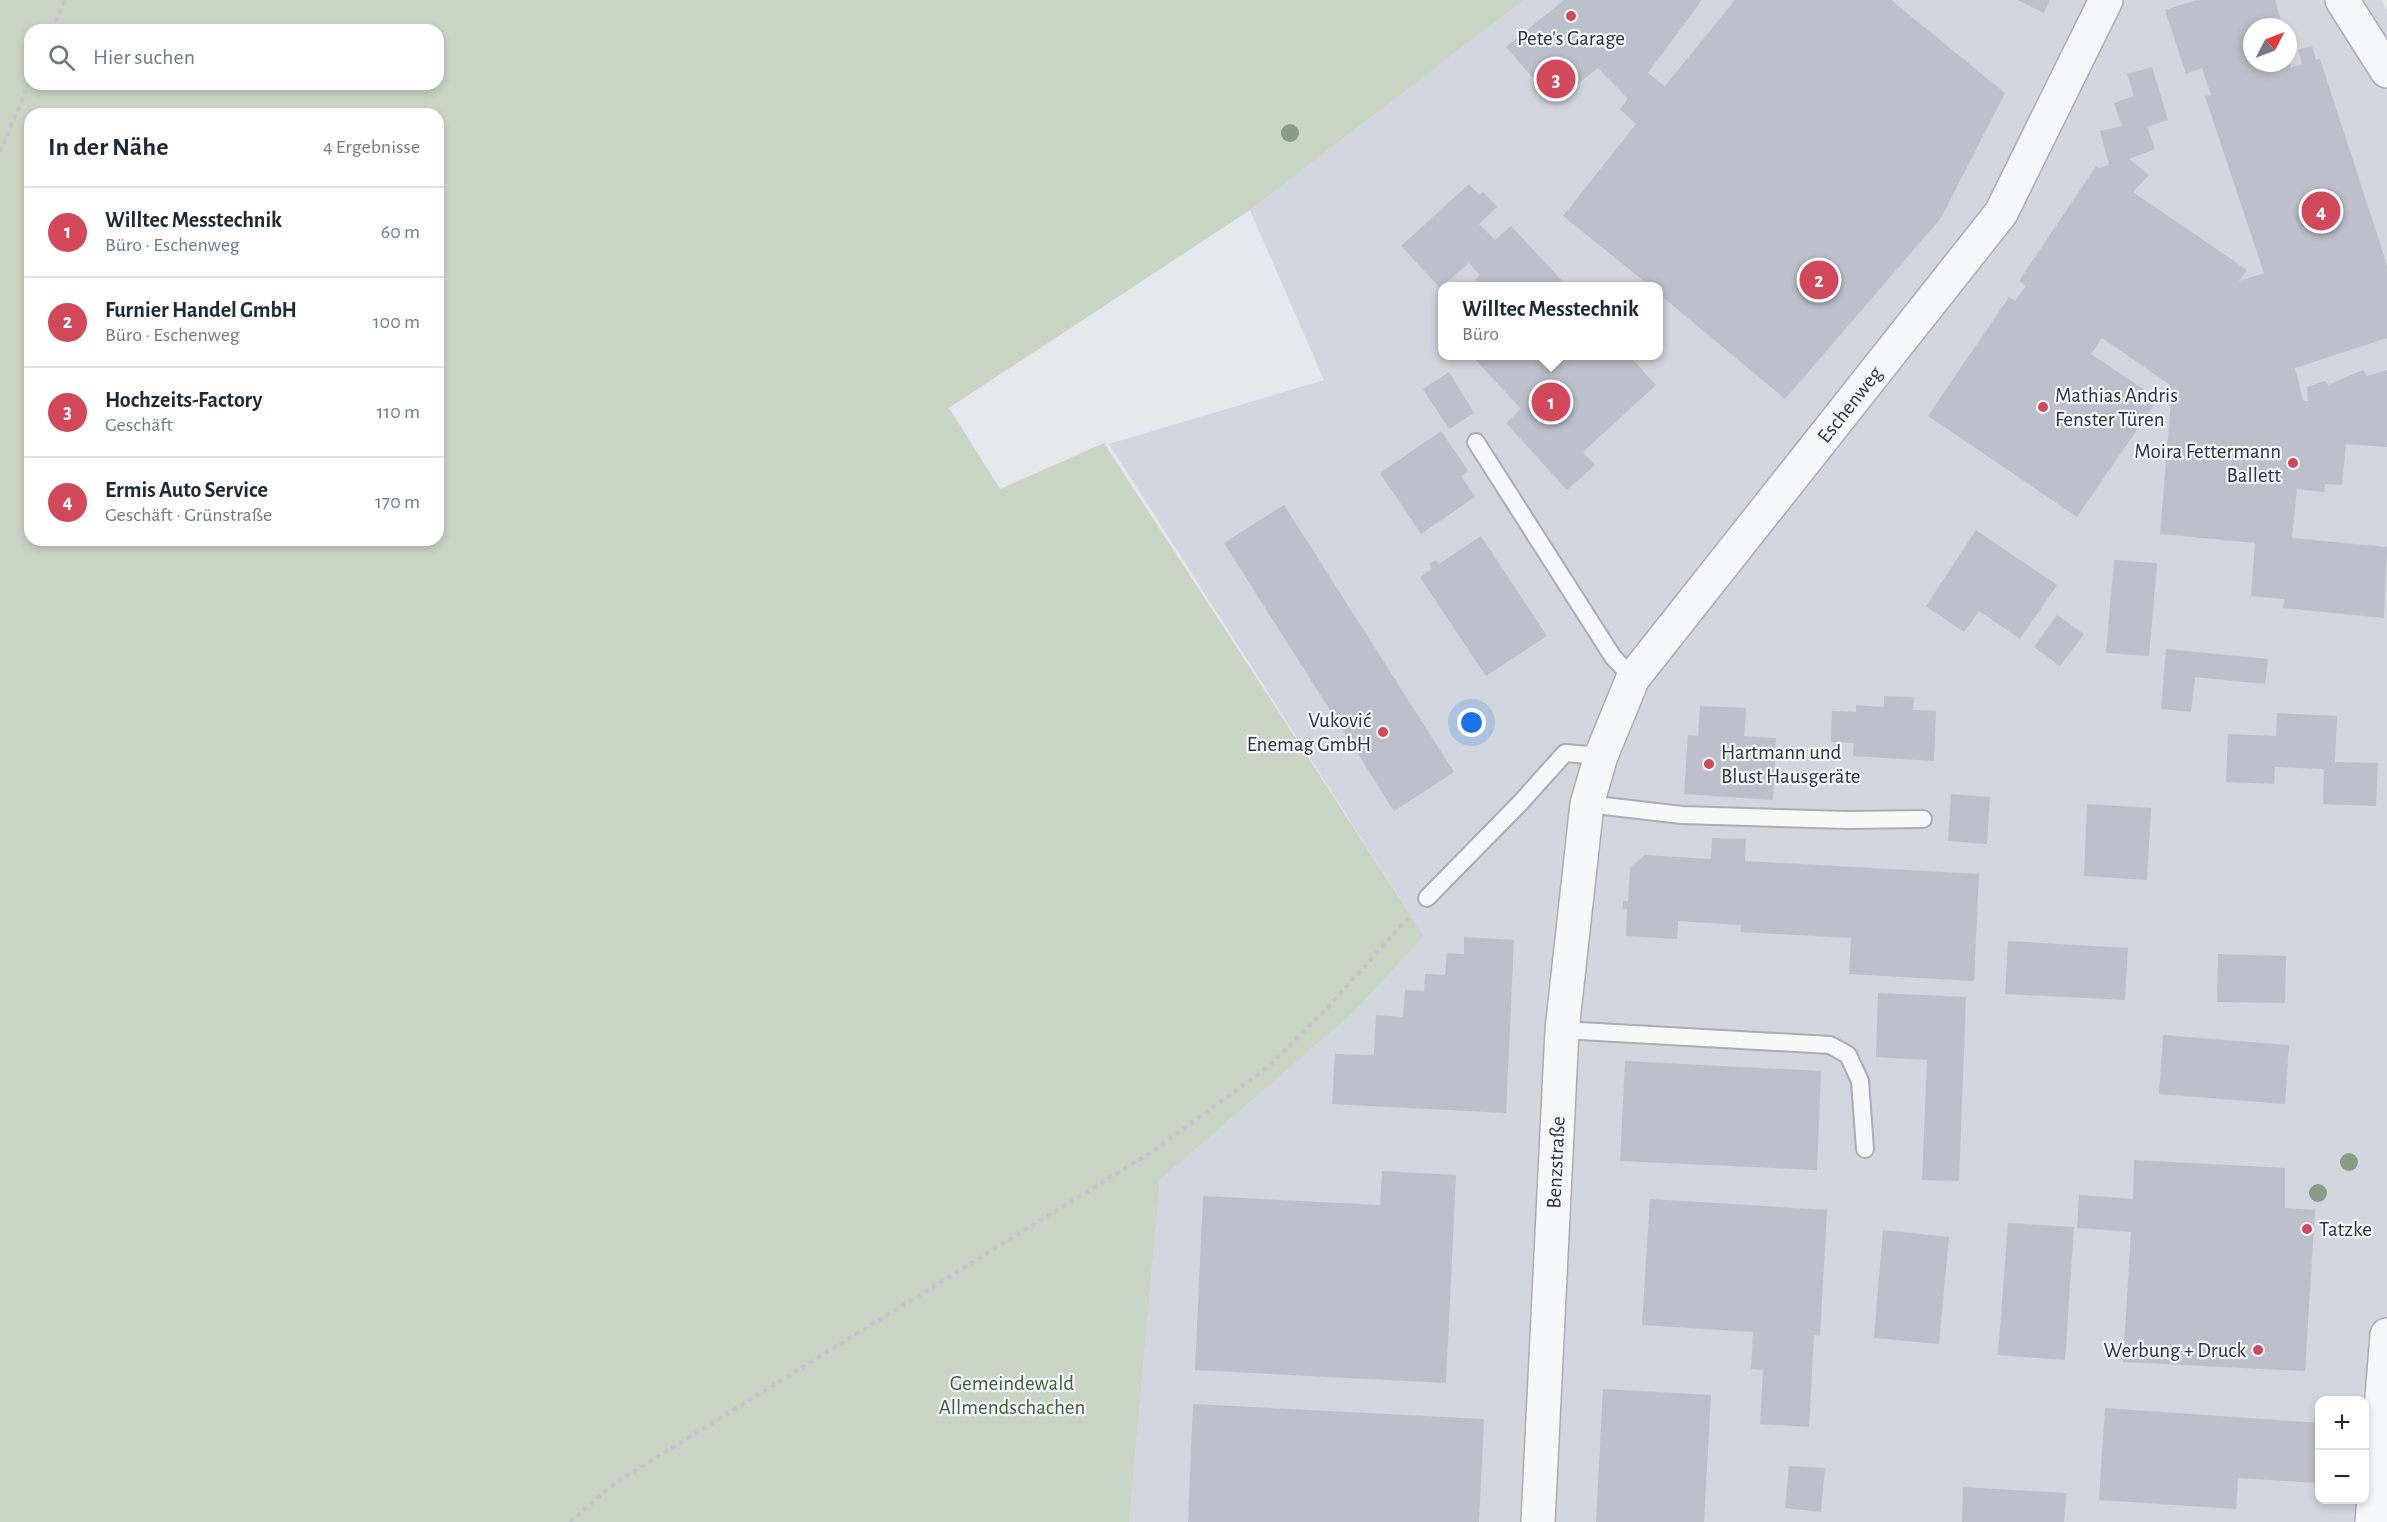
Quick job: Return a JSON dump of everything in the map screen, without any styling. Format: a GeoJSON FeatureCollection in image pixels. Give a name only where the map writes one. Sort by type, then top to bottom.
{"type":"FeatureCollection","features":[{"type":"Feature","properties":{"kind":"street","name":"Eschenweg"},"geometry":{"type":"LineString","coordinates":[[1587,804],[1601,756],[1634,678],[2001,213],[2106,0]]}},
{"type":"Feature","properties":{"kind":"street"},"geometry":{"type":"LineString","coordinates":[[2342,0],[2387,71]]}},
{"type":"Feature","properties":{"kind":"street","name":"Benzstraße"},"geometry":{"type":"LineString","coordinates":[[1538,1522],[1562,1030],[1587,804]]}},
{"type":"Feature","properties":{"kind":"street"},"geometry":{"type":"LineString","coordinates":[[2372,1522],[2387,1335]]}},
{"type":"Feature","properties":{"kind":"lane"},"geometry":{"type":"LineString","coordinates":[[1476,442],[1613,657],[1634,678]]}},
{"type":"Feature","properties":{"kind":"lane"},"geometry":{"type":"LineString","coordinates":[[1427,898],[1522,801],[1565,753],[1601,756]]}},
{"type":"Feature","properties":{"kind":"lane"},"geometry":{"type":"LineString","coordinates":[[1587,804],[1682,815],[1847,820],[1923,819]]}},
{"type":"Feature","properties":{"kind":"lane"},"geometry":{"type":"LineString","coordinates":[[1562,1030],[1830,1045],[1848,1055],[1860,1081],[1865,1149]]}},
{"type":"Feature","properties":{"kind":"path"},"geometry":{"type":"LineString","coordinates":[[55,24],[65,0]]}},
{"type":"Feature","properties":{"kind":"path"},"geometry":{"type":"LineString","coordinates":[[0,152],[26,90]]}},
{"type":"Feature","properties":{"kind":"path"},"geometry":{"type":"LineString","coordinates":[[570,1522],[615,1483],[1153,1151],[1268,1067],[1328,1007],[1427,898]]}},
{"type":"Feature","properties":{"kind":"shaded area"},"geometry":{"type":"Polygon","coordinates":[[[1524,0],[2381,0],[2387,10],[2387,1522],[1129,1522],[1160,1180],[1354,1012],[1424,936],[1109,444],[1324,380],[1250,210],[1524,0]]]}},
{"type":"Feature","properties":{"kind":"green space","name":"Gemeindewald Allmendschachen"},"geometry":{"type":"Polygon","coordinates":[[[0,0],[1524,0],[1250,210],[949,408],[1000,489],[1104,443],[1424,936],[1354,1012],[1160,1180],[1129,1522],[0,1522],[0,0]]]}},
{"type":"Feature","properties":{"kind":"building"},"geometry":{"type":"Polygon","coordinates":[[[1564,0],[1702,0],[1648,73],[1665,86],[1735,0],[1891,0],[2005,93],[1941,218],[1785,399],[1663,297],[1663,282],[1645,282],[1563,216],[1636,124],[1620,109],[1628,99],[1598,68],[1554,102],[1506,47],[1564,0]]]}},
{"type":"Feature","properties":{"kind":"building"},"geometry":{"type":"Polygon","coordinates":[[[2017,0],[2050,0],[2044,13],[2017,0]]]}},
{"type":"Feature","properties":{"kind":"building"},"geometry":{"type":"Polygon","coordinates":[[[2196,0],[2275,0],[2280,18],[2243,18],[2243,72],[2297,72],[2297,66],[2302,64],[2298,50],[2312,46],[2316,60],[2320,59],[2387,265],[2387,338],[2295,368],[2303,400],[2308,401],[2307,387],[2325,381],[2328,385],[2363,370],[2367,376],[2387,370],[2387,447],[2346,444],[2342,485],[2325,484],[2324,492],[2297,489],[2292,538],[2387,547],[2384,618],[2283,608],[2284,599],[2251,596],[2255,543],[2160,534],[2172,390],[2169,384],[2102,338],[2091,354],[2158,399],[2077,517],[1928,416],[2009,297],[2015,301],[2026,286],[2019,281],[2096,166],[2099,168],[2109,165],[2100,131],[2122,126],[2114,103],[2134,96],[2127,74],[2152,67],[2168,120],[2147,127],[2155,149],[2129,159],[2149,175],[2133,192],[2247,270],[2239,281],[2264,273],[2205,96],[2211,95],[2202,68],[2186,74],[2165,10],[2196,0]]]}},
{"type":"Feature","properties":{"kind":"building"},"geometry":{"type":"Polygon","coordinates":[[[1469,184],[1479,195],[1483,192],[1497,207],[1479,224],[1495,240],[1511,226],[1563,282],[1477,282],[1475,280],[1480,275],[1469,263],[1447,282],[1438,282],[1438,286],[1401,246],[1469,184]]]}},
{"type":"Feature","properties":{"kind":"building"},"geometry":{"type":"Polygon","coordinates":[[[1476,360],[1633,360],[1656,385],[1583,452],[1595,465],[1567,490],[1506,423],[1521,409],[1476,360]]]}},
{"type":"Feature","properties":{"kind":"building"},"geometry":{"type":"Polygon","coordinates":[[[1449,372],[1474,413],[1449,429],[1423,389],[1449,372]]]}},
{"type":"Feature","properties":{"kind":"building"},"geometry":{"type":"Polygon","coordinates":[[[1441,431],[1468,471],[1461,476],[1475,497],[1421,534],[1380,473],[1441,431]]]}},
{"type":"Feature","properties":{"kind":"building"},"geometry":{"type":"Polygon","coordinates":[[[1284,505],[1454,772],[1394,811],[1224,543],[1284,505]]]}},
{"type":"Feature","properties":{"kind":"building"},"geometry":{"type":"Polygon","coordinates":[[[1976,530],[2057,585],[2020,639],[1979,611],[1964,632],[1926,606],[1976,530]]]}},
{"type":"Feature","properties":{"kind":"building"},"geometry":{"type":"Polygon","coordinates":[[[1481,536],[1547,636],[1486,676],[1420,577],[1432,569],[1429,564],[1436,560],[1439,564],[1481,536]]]}},
{"type":"Feature","properties":{"kind":"building"},"geometry":{"type":"Polygon","coordinates":[[[2114,560],[2157,563],[2149,656],[2106,653],[2114,560]]]}},
{"type":"Feature","properties":{"kind":"building"},"geometry":{"type":"Polygon","coordinates":[[[2057,615],[2084,634],[2060,666],[2034,647],[2057,615]]]}},
{"type":"Feature","properties":{"kind":"building"},"geometry":{"type":"Polygon","coordinates":[[[2166,649],[2268,659],[2265,684],[2195,677],[2191,712],[2161,709],[2166,649]]]}},
{"type":"Feature","properties":{"kind":"building"},"geometry":{"type":"Polygon","coordinates":[[[1884,696],[1914,697],[1913,710],[1936,711],[1934,761],[1853,756],[1854,743],[1831,742],[1832,711],[1856,712],[1856,705],[1884,707],[1884,696]]]}},
{"type":"Feature","properties":{"kind":"building"},"geometry":{"type":"Polygon","coordinates":[[[1700,706],[1746,708],[1744,736],[1776,738],[1773,800],[1684,794],[1688,735],[1698,736],[1700,706]]]}},
{"type":"Feature","properties":{"kind":"building"},"geometry":{"type":"Polygon","coordinates":[[[2277,713],[2337,716],[2335,762],[2378,763],[2376,806],[2323,804],[2324,769],[2275,767],[2274,784],[2226,782],[2228,734],[2276,736],[2277,713]]]}},
{"type":"Feature","properties":{"kind":"building"},"geometry":{"type":"Polygon","coordinates":[[[1951,794],[1990,797],[1987,844],[1948,841],[1951,794]]]}},
{"type":"Feature","properties":{"kind":"building"},"geometry":{"type":"Polygon","coordinates":[[[2087,804],[2151,808],[2147,880],[2084,876],[2087,804]]]}},
{"type":"Feature","properties":{"kind":"building"},"geometry":{"type":"Polygon","coordinates":[[[1712,838],[1746,839],[1745,861],[1979,874],[1974,981],[1849,974],[1851,938],[1741,932],[1741,925],[1678,921],[1677,939],[1626,936],[1627,909],[1623,909],[1623,901],[1628,901],[1630,868],[1645,855],[1711,859],[1712,838]]]}},
{"type":"Feature","properties":{"kind":"building"},"geometry":{"type":"Polygon","coordinates":[[[1464,937],[1514,940],[1506,1113],[1332,1104],[1335,1054],[1374,1055],[1376,1015],[1403,1017],[1405,990],[1424,991],[1425,974],[1445,975],[1447,953],[1464,954],[1464,937]]]}},
{"type":"Feature","properties":{"kind":"building"},"geometry":{"type":"Polygon","coordinates":[[[2008,941],[2128,948],[2125,1000],[2005,994],[2008,941]]]}},
{"type":"Feature","properties":{"kind":"building"},"geometry":{"type":"Polygon","coordinates":[[[2218,954],[2286,956],[2285,1003],[2217,1002],[2218,954]]]}},
{"type":"Feature","properties":{"kind":"building"},"geometry":{"type":"Polygon","coordinates":[[[1878,993],[1966,997],[1959,1181],[1922,1180],[1927,1060],[1876,1057],[1878,993]]]}},
{"type":"Feature","properties":{"kind":"building"},"geometry":{"type":"Polygon","coordinates":[[[2163,1035],[2289,1045],[2285,1104],[2159,1094],[2163,1035]]]}},
{"type":"Feature","properties":{"kind":"building"},"geometry":{"type":"Polygon","coordinates":[[[1625,1061],[1821,1071],[1817,1170],[1620,1161],[1625,1061]]]}},
{"type":"Feature","properties":{"kind":"building"},"geometry":{"type":"Polygon","coordinates":[[[2134,1160],[2285,1168],[2285,1208],[2315,1210],[2305,1371],[2123,1362],[2131,1232],[2077,1228],[2079,1195],[2133,1199],[2134,1160]]]}},
{"type":"Feature","properties":{"kind":"building"},"geometry":{"type":"Polygon","coordinates":[[[1382,1171],[1456,1175],[1446,1383],[1195,1370],[1203,1196],[1380,1205],[1382,1171]]]}},
{"type":"Feature","properties":{"kind":"building"},"geometry":{"type":"Polygon","coordinates":[[[1650,1199],[1827,1210],[1820,1336],[1814,1335],[1809,1427],[1760,1424],[1763,1370],[1751,1369],[1753,1332],[1642,1325],[1650,1199]]]}},
{"type":"Feature","properties":{"kind":"building"},"geometry":{"type":"Polygon","coordinates":[[[2008,1223],[2074,1227],[2065,1360],[1998,1355],[2008,1223]]]}},
{"type":"Feature","properties":{"kind":"building"},"geometry":{"type":"Polygon","coordinates":[[[1883,1230],[1949,1237],[1939,1344],[1874,1338],[1883,1230]]]}},
{"type":"Feature","properties":{"kind":"building"},"geometry":{"type":"Polygon","coordinates":[[[1603,1389],[1711,1395],[1704,1522],[1596,1522],[1603,1389]]]}},
{"type":"Feature","properties":{"kind":"building"},"geometry":{"type":"Polygon","coordinates":[[[1193,1404],[1484,1419],[1479,1522],[1188,1522],[1193,1404]]]}},
{"type":"Feature","properties":{"kind":"building"},"geometry":{"type":"Polygon","coordinates":[[[2105,1408],[2315,1423],[2315,1483],[2238,1478],[2236,1509],[2099,1500],[2105,1408]]]}},
{"type":"Feature","properties":{"kind":"building"},"geometry":{"type":"Polygon","coordinates":[[[1789,1466],[1825,1468],[1821,1512],[1785,1508],[1789,1466]]]}},
{"type":"Feature","properties":{"kind":"building"},"geometry":{"type":"Polygon","coordinates":[[[1963,1487],[2066,1493],[2064,1522],[1962,1522],[1963,1487]]]}},
{"type":"Feature","properties":{"kind":"place","name":"Pete's Garage"},"geometry":{"type":"Point","coordinates":[1571,16]}},
{"type":"Feature","properties":{"kind":"place","name":"Hochzeits-Factory"},"geometry":{"type":"Point","coordinates":[1556,79]}},
{"type":"Feature","properties":{"kind":"place","name":"Ermis Auto Service"},"geometry":{"type":"Point","coordinates":[2321,211]}},
{"type":"Feature","properties":{"kind":"place","name":"Furnier Handel GmbH"},"geometry":{"type":"Point","coordinates":[1819,280]}},
{"type":"Feature","properties":{"kind":"place","name":"Willtec Messtechnik"},"geometry":{"type":"Point","coordinates":[1551,402]}},
{"type":"Feature","properties":{"kind":"place","name":"Mathias Andris Fenster Türen"},"geometry":{"type":"Point","coordinates":[2043,407]}},
{"type":"Feature","properties":{"kind":"place","name":"Moira Fettermann Ballett"},"geometry":{"type":"Point","coordinates":[2293,463]}},
{"type":"Feature","properties":{"kind":"place","name":"Vuković Enemag GmbH"},"geometry":{"type":"Point","coordinates":[1383,732]}},
{"type":"Feature","properties":{"kind":"place","name":"Hartmann und Blust Hausgeräte"},"geometry":{"type":"Point","coordinates":[1709,764]}},
{"type":"Feature","properties":{"kind":"place","name":"Tatzke"},"geometry":{"type":"Point","coordinates":[2307,1229]}},
{"type":"Feature","properties":{"kind":"place","name":"Werbung + Druck"},"geometry":{"type":"Point","coordinates":[2258,1350]}}]}
